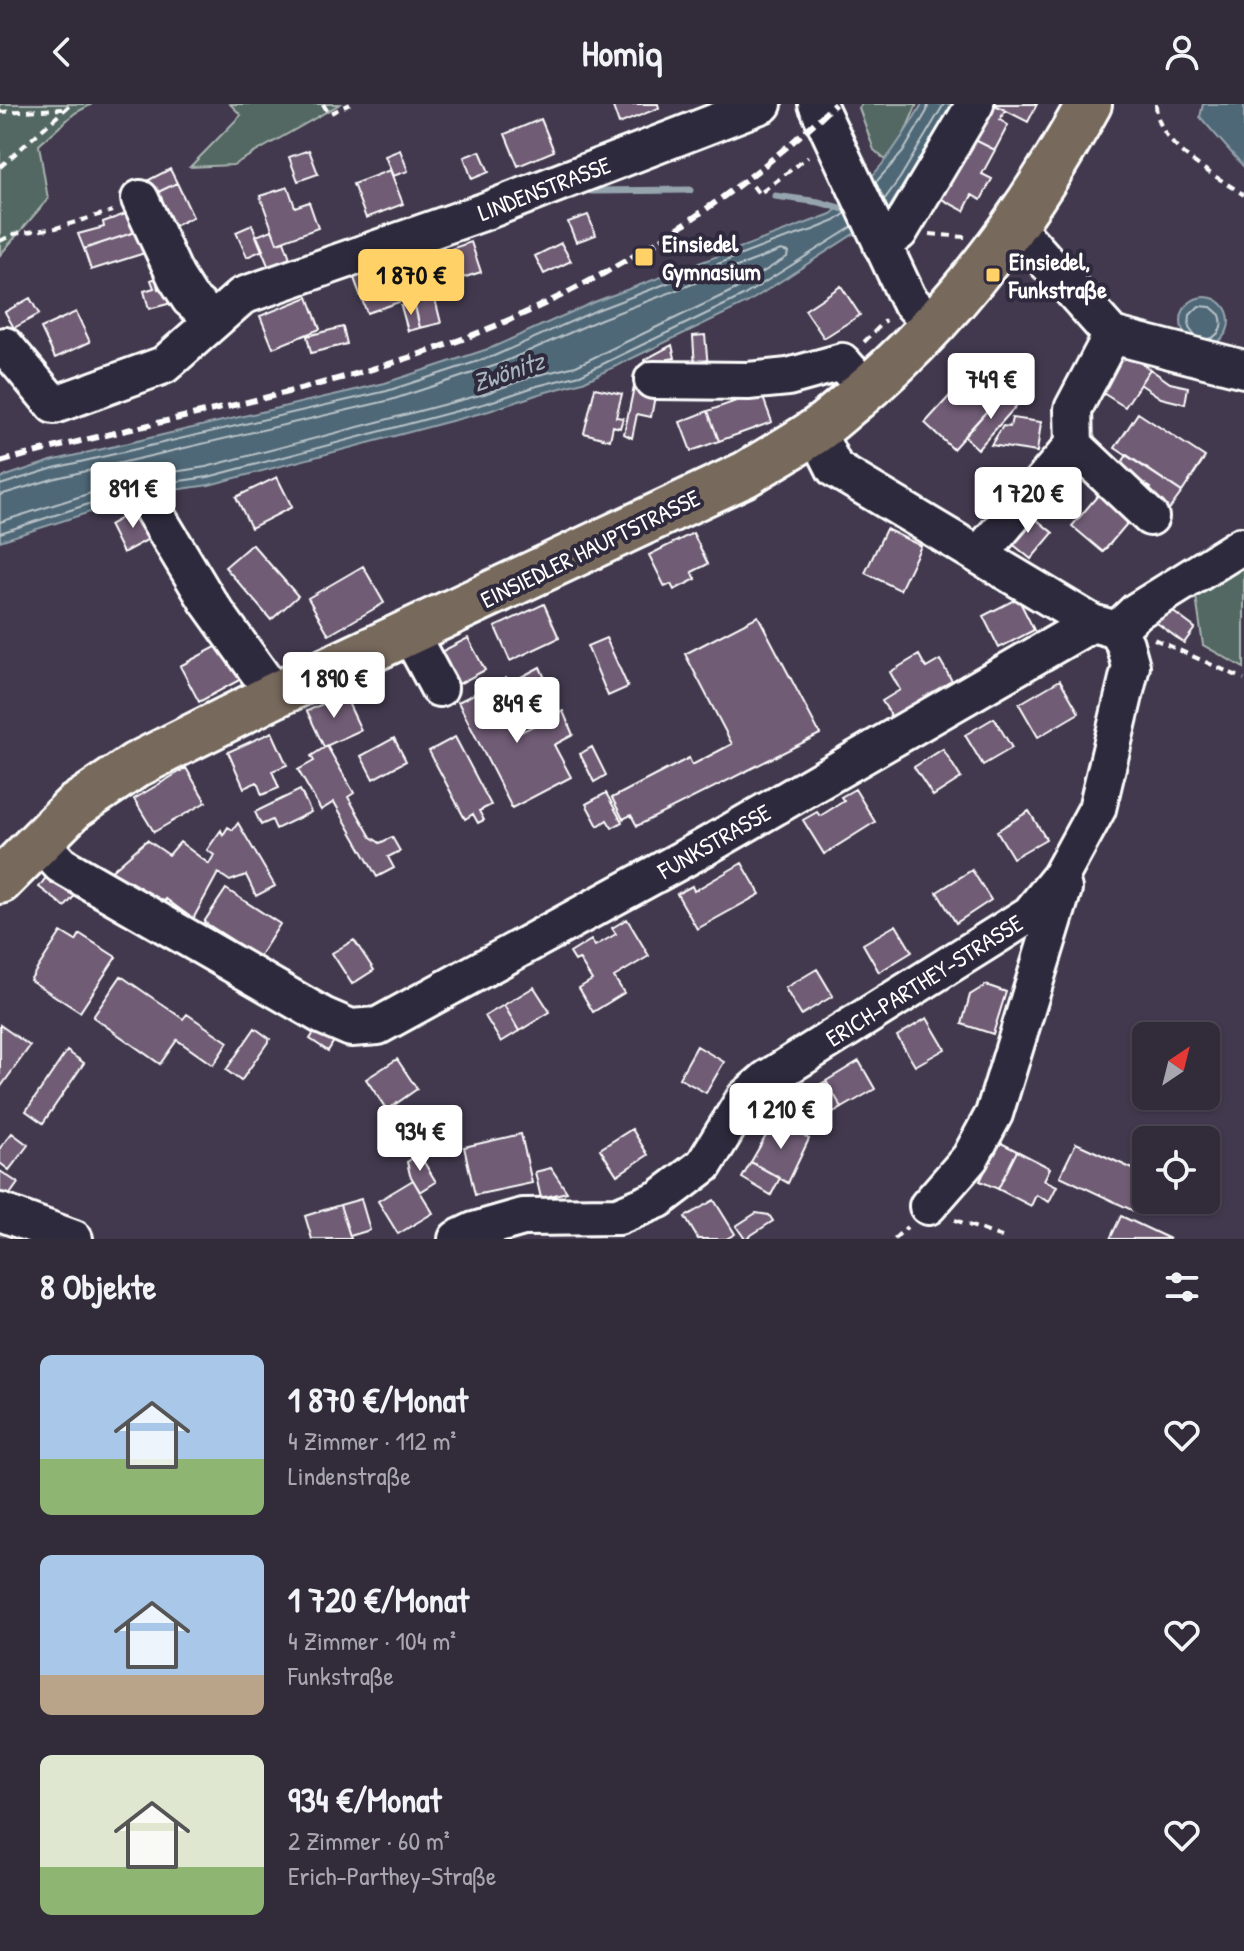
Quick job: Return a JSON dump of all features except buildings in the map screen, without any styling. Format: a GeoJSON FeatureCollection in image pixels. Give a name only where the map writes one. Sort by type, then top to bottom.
{"type":"FeatureCollection","features":[{"type":"Feature","properties":{"kind":"main road","name":"EINSIEDLER HAUPTSTRASSE"},"geometry":{"type":"LineString","coordinates":[[0,881],[74,807],[136,765],[275,695],[746,474],[816,431],[854,376],[921,313],[963,292],[1065,148],[1089,104]]}},
{"type":"Feature","properties":{"kind":"street","name":"LINDENSTRASSE"},"geometry":{"type":"LineString","coordinates":[[5,346],[54,405],[164,365],[242,296],[483,212],[763,104]]}},
{"type":"Feature","properties":{"kind":"street"},"geometry":{"type":"LineString","coordinates":[[817,104],[835,144],[886,236],[921,313]]}},
{"type":"Feature","properties":{"kind":"street"},"geometry":{"type":"LineString","coordinates":[[886,236],[975,104]]}},
{"type":"Feature","properties":{"kind":"street"},"geometry":{"type":"LineString","coordinates":[[140,200],[176,277],[190,299],[214,320]]}},
{"type":"Feature","properties":{"kind":"street"},"geometry":{"type":"LineString","coordinates":[[1007,232],[1112,335],[1244,369]]}},
{"type":"Feature","properties":{"kind":"street"},"geometry":{"type":"LineString","coordinates":[[979,555],[1074,445],[1073,409],[1112,335]]}},
{"type":"Feature","properties":{"kind":"street"},"geometry":{"type":"LineString","coordinates":[[653,380],[748,381],[854,376]]}},
{"type":"Feature","properties":{"kind":"street"},"geometry":{"type":"LineString","coordinates":[[816,431],[835,469],[1104,627]]}},
{"type":"Feature","properties":{"kind":"street"},"geometry":{"type":"LineString","coordinates":[[1074,445],[1150,517]]}},
{"type":"Feature","properties":{"kind":"street"},"geometry":{"type":"LineString","coordinates":[[153,510],[207,600],[275,695]]}},
{"type":"Feature","properties":{"kind":"street","name":"FUNKSTRASSE"},"geometry":{"type":"LineString","coordinates":[[38,840],[61,865],[323,1016],[351,1028],[378,1026],[1137,611],[1241,546]]}},
{"type":"Feature","properties":{"kind":"street","name":"ERICH-PARTHEY-STRASSE"},"geometry":{"type":"LineString","coordinates":[[457,1239],[523,1217],[618,1216],[659,1199],[704,1165],[745,1098],[767,1079],[1030,914],[1060,877],[1097,809],[1110,761],[1131,666],[1125,644],[1104,627]]}},
{"type":"Feature","properties":{"kind":"street"},"geometry":{"type":"LineString","coordinates":[[410,634],[439,688]]}},
{"type":"Feature","properties":{"kind":"street"},"geometry":{"type":"LineString","coordinates":[[928,1206],[970,1158],[994,1114],[1063,889],[1060,877]]}},
{"type":"Feature","properties":{"kind":"street"},"geometry":{"type":"LineString","coordinates":[[0,1212],[74,1239]]}},
{"type":"Feature","properties":{"kind":"path"},"geometry":{"type":"LineString","coordinates":[[0,167],[71,104]]}},
{"type":"Feature","properties":{"kind":"path"},"geometry":{"type":"LineString","coordinates":[[323,104],[329,114],[350,104]]}},
{"type":"Feature","properties":{"kind":"path"},"geometry":{"type":"LineString","coordinates":[[1156,104],[1156,115],[1173,146],[1244,195]]}},
{"type":"Feature","properties":{"kind":"path"},"geometry":{"type":"LineString","coordinates":[[0,112],[64,109]]}},
{"type":"Feature","properties":{"kind":"path"},"geometry":{"type":"LineString","coordinates":[[753,186],[759,194],[835,144]]}},
{"type":"Feature","properties":{"kind":"path"},"geometry":{"type":"LineString","coordinates":[[0,241],[14,234],[56,228],[140,200]]}},
{"type":"Feature","properties":{"kind":"path"},"geometry":{"type":"LineString","coordinates":[[886,236],[1007,232]]}},
{"type":"Feature","properties":{"kind":"path"},"geometry":{"type":"LineString","coordinates":[[854,376],[921,313]]}},
{"type":"Feature","properties":{"kind":"path"},"geometry":{"type":"LineString","coordinates":[[1104,627],[1139,632],[1244,679]]}},
{"type":"Feature","properties":{"kind":"path"},"geometry":{"type":"LineString","coordinates":[[928,1206],[949,1218],[1007,1239]]}},
{"type":"Feature","properties":{"kind":"green space"},"geometry":{"type":"Polygon","coordinates":[[[0,104],[92,104],[75,113],[39,145],[48,199],[0,255],[0,104]]]}},
{"type":"Feature","properties":{"kind":"green space"},"geometry":{"type":"Polygon","coordinates":[[[230,104],[340,104],[233,165],[190,167],[241,115],[230,104]]]}},
{"type":"Feature","properties":{"kind":"green space"},"geometry":{"type":"Polygon","coordinates":[[[862,104],[917,104],[891,165],[874,150],[859,108],[862,104]]]}},
{"type":"Feature","properties":{"kind":"green space"},"geometry":{"type":"Polygon","coordinates":[[[1244,559],[1244,668],[1203,645],[1195,590],[1244,559]]]}},
{"type":"Feature","properties":{"kind":"water","name":"Zwönitz"},"geometry":{"type":"Polygon","coordinates":[[[922,104],[953,104],[886,213],[747,303],[583,382],[489,411],[209,485],[146,494],[0,541],[0,478],[51,461],[385,383],[491,348],[594,302],[831,214],[858,191],[882,164],[922,104]]]}},
{"type":"Feature","properties":{"kind":"water"},"geometry":{"type":"Polygon","coordinates":[[[1203,104],[1244,104],[1244,167],[1200,117],[1203,104]]]}},
{"type":"Feature","properties":{"kind":"water"},"geometry":{"type":"Polygon","coordinates":[[[1205,297],[1214,298],[1222,304],[1228,312],[1228,330],[1222,338],[1214,344],[1205,345],[1196,344],[1188,338],[1182,330],[1181,321],[1182,312],[1188,304],[1196,298],[1205,297]]]}},
{"type":"Feature","properties":{"kind":"waterway"},"geometry":{"type":"LineString","coordinates":[[591,191],[690,190]]}},
{"type":"Feature","properties":{"kind":"waterway"},"geometry":{"type":"LineString","coordinates":[[775,196],[819,202],[847,210]]}},
{"type":"Feature","properties":{"kind":"railway"},"geometry":{"type":"LineString","coordinates":[[0,462],[327,382],[435,349],[490,328],[544,304],[648,248],[745,181],[835,104]]}},
{"type":"Feature","properties":{"kind":"place","name":"Einsiedel Gymnasium"},"geometry":{"type":"Point","coordinates":[644,257]}},
{"type":"Feature","properties":{"kind":"place","name":"Einsiedel, Funkstraße"},"geometry":{"type":"Point","coordinates":[993,275]}}]}
